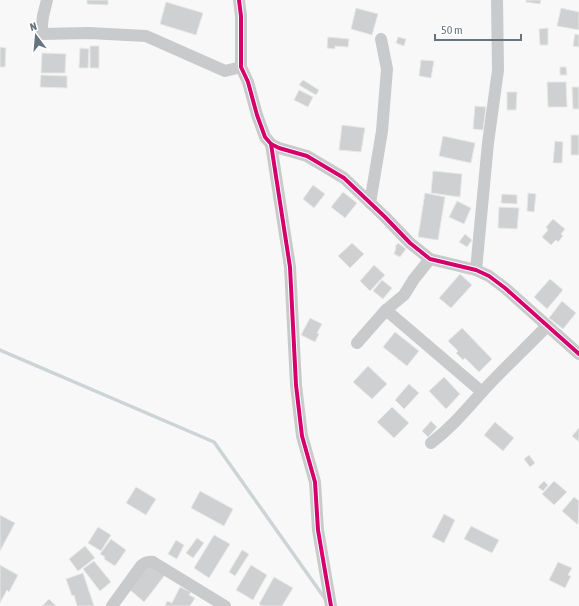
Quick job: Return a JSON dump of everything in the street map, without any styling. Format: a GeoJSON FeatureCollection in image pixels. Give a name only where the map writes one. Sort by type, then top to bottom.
{"type":"FeatureCollection","features":[{"type":"Feature","properties":{"kind":"street"},"geometry":{"type":"LineString","coordinates":[[47,0],[40,34],[89,33],[146,36],[225,71],[241,67]]}},
{"type":"Feature","properties":{"kind":"street"},"geometry":{"type":"LineString","coordinates":[[239,0],[241,16],[241,67],[248,82],[265,137],[271,144],[278,148],[307,156],[344,178],[410,242],[430,258],[476,270],[489,276],[505,288],[579,354]]}},
{"type":"Feature","properties":{"kind":"street"},"geometry":{"type":"LineString","coordinates":[[476,270],[488,143],[498,70],[497,0]]}},
{"type":"Feature","properties":{"kind":"street"},"geometry":{"type":"LineString","coordinates":[[370,203],[382,130],[387,69],[381,39]]}},
{"type":"Feature","properties":{"kind":"street"},"geometry":{"type":"LineString","coordinates":[[271,144],[290,267],[296,386],[302,436],[315,482],[318,530],[331,606]]}},
{"type":"Feature","properties":{"kind":"street"},"geometry":{"type":"LineString","coordinates":[[357,343],[386,310],[404,295],[430,258]]}},
{"type":"Feature","properties":{"kind":"street"},"geometry":{"type":"LineString","coordinates":[[386,310],[482,392]]}},
{"type":"Feature","properties":{"kind":"street"},"geometry":{"type":"LineString","coordinates":[[431,442],[448,430],[482,392],[547,326]]}},
{"type":"Feature","properties":{"kind":"street"},"geometry":{"type":"LineString","coordinates":[[112,606],[141,566],[149,561],[226,606]]}},
{"type":"Feature","properties":{"kind":"building"},"geometry":{"type":"Polygon","coordinates":[[[87,0],[108,0],[108,5],[87,4],[87,0]]]}},
{"type":"Feature","properties":{"kind":"building"},"geometry":{"type":"Polygon","coordinates":[[[526,0],[541,0],[540,4],[526,2],[526,0]]]}},
{"type":"Feature","properties":{"kind":"building"},"geometry":{"type":"Polygon","coordinates":[[[166,2],[203,13],[196,35],[160,24],[166,2]]]}},
{"type":"Feature","properties":{"kind":"building"},"geometry":{"type":"Polygon","coordinates":[[[356,8],[378,14],[372,35],[351,29],[356,8]]]}},
{"type":"Feature","properties":{"kind":"building"},"geometry":{"type":"Polygon","coordinates":[[[561,8],[579,12],[579,30],[557,26],[561,8]]]}},
{"type":"Feature","properties":{"kind":"building"},"geometry":{"type":"Polygon","coordinates":[[[548,28],[548,45],[540,45],[539,29],[548,28]]]}},
{"type":"Feature","properties":{"kind":"building"},"geometry":{"type":"Polygon","coordinates":[[[575,34],[579,35],[579,47],[573,46],[575,34]]]}},
{"type":"Feature","properties":{"kind":"building"},"geometry":{"type":"Polygon","coordinates":[[[328,37],[349,39],[348,47],[335,46],[335,49],[327,48],[328,37]]]}},
{"type":"Feature","properties":{"kind":"building"},"geometry":{"type":"Polygon","coordinates":[[[398,37],[406,39],[404,46],[396,43],[398,37]]]}},
{"type":"Feature","properties":{"kind":"building"},"geometry":{"type":"Polygon","coordinates":[[[90,46],[99,46],[99,68],[90,68],[90,46]]]}},
{"type":"Feature","properties":{"kind":"building"},"geometry":{"type":"Polygon","coordinates":[[[0,47],[6,48],[5,67],[0,67],[0,47]]]}},
{"type":"Feature","properties":{"kind":"building"},"geometry":{"type":"Polygon","coordinates":[[[80,48],[89,49],[88,68],[79,68],[80,48]]]}},
{"type":"Feature","properties":{"kind":"building"},"geometry":{"type":"Polygon","coordinates":[[[42,53],[66,54],[65,73],[41,73],[42,53]]]}},
{"type":"Feature","properties":{"kind":"building"},"geometry":{"type":"Polygon","coordinates":[[[421,60],[434,61],[431,78],[419,76],[421,60]]]}},
{"type":"Feature","properties":{"kind":"building"},"geometry":{"type":"Polygon","coordinates":[[[560,67],[566,67],[567,75],[560,75],[560,67]]]}},
{"type":"Feature","properties":{"kind":"building"},"geometry":{"type":"Polygon","coordinates":[[[41,75],[67,76],[67,88],[40,87],[41,75]]]}},
{"type":"Feature","properties":{"kind":"building"},"geometry":{"type":"Polygon","coordinates":[[[303,80],[319,90],[316,95],[299,85],[303,80]]]}},
{"type":"Feature","properties":{"kind":"building"},"geometry":{"type":"Polygon","coordinates":[[[547,82],[566,82],[567,107],[548,107],[547,82]]]}},
{"type":"Feature","properties":{"kind":"building"},"geometry":{"type":"Polygon","coordinates":[[[572,87],[579,87],[579,109],[573,109],[572,87]]]}},
{"type":"Feature","properties":{"kind":"building"},"geometry":{"type":"Polygon","coordinates":[[[299,90],[313,97],[308,107],[294,100],[299,90]]]}},
{"type":"Feature","properties":{"kind":"building"},"geometry":{"type":"Polygon","coordinates":[[[507,92],[517,92],[516,110],[507,110],[507,92]]]}},
{"type":"Feature","properties":{"kind":"building"},"geometry":{"type":"Polygon","coordinates":[[[475,106],[486,107],[483,130],[473,129],[475,106]]]}},
{"type":"Feature","properties":{"kind":"building"},"geometry":{"type":"Polygon","coordinates":[[[342,125],[365,128],[361,152],[339,150],[342,125]]]}},
{"type":"Feature","properties":{"kind":"building"},"geometry":{"type":"Polygon","coordinates":[[[571,135],[579,135],[579,155],[571,155],[571,135]]]}},
{"type":"Feature","properties":{"kind":"building"},"geometry":{"type":"Polygon","coordinates":[[[443,136],[475,143],[471,163],[439,156],[443,136]]]}},
{"type":"Feature","properties":{"kind":"building"},"geometry":{"type":"Polygon","coordinates":[[[555,141],[563,142],[562,163],[553,163],[555,141]]]}},
{"type":"Feature","properties":{"kind":"building"},"geometry":{"type":"Polygon","coordinates":[[[433,171],[462,174],[460,197],[431,193],[433,171]]]}},
{"type":"Feature","properties":{"kind":"building"},"geometry":{"type":"Polygon","coordinates":[[[313,185],[325,194],[314,208],[303,199],[313,185]]]}},
{"type":"Feature","properties":{"kind":"building"},"geometry":{"type":"Polygon","coordinates":[[[343,192],[357,203],[345,218],[331,207],[343,192]]]}},
{"type":"Feature","properties":{"kind":"building"},"geometry":{"type":"Polygon","coordinates":[[[425,193],[445,197],[438,240],[418,237],[425,193]]]}},
{"type":"Feature","properties":{"kind":"building"},"geometry":{"type":"Polygon","coordinates":[[[528,193],[536,194],[534,212],[527,211],[528,193]]]}},
{"type":"Feature","properties":{"kind":"building"},"geometry":{"type":"Polygon","coordinates":[[[502,194],[517,195],[517,204],[501,203],[502,194]]]}},
{"type":"Feature","properties":{"kind":"building"},"geometry":{"type":"Polygon","coordinates":[[[457,201],[471,208],[464,224],[449,217],[457,201]]]}},
{"type":"Feature","properties":{"kind":"building"},"geometry":{"type":"Polygon","coordinates":[[[499,207],[519,208],[517,229],[498,228],[499,207]]]}},
{"type":"Feature","properties":{"kind":"building"},"geometry":{"type":"Polygon","coordinates":[[[553,219],[565,229],[561,234],[563,236],[558,242],[556,240],[551,245],[542,237],[548,230],[546,227],[553,219]]]}},
{"type":"Feature","properties":{"kind":"building"},"geometry":{"type":"Polygon","coordinates":[[[465,234],[472,240],[467,247],[459,242],[465,234]]]}},
{"type":"Feature","properties":{"kind":"building"},"geometry":{"type":"Polygon","coordinates":[[[352,243],[364,254],[350,268],[338,256],[352,243]]]}},
{"type":"Feature","properties":{"kind":"building"},"geometry":{"type":"Polygon","coordinates":[[[398,243],[406,249],[400,257],[394,254],[395,247],[398,243]]]}},
{"type":"Feature","properties":{"kind":"building"},"geometry":{"type":"Polygon","coordinates":[[[374,265],[385,275],[370,291],[360,281],[374,265]]]}},
{"type":"Feature","properties":{"kind":"building"},"geometry":{"type":"Polygon","coordinates":[[[460,274],[472,285],[451,308],[439,298],[460,274]]]}},
{"type":"Feature","properties":{"kind":"building"},"geometry":{"type":"Polygon","coordinates":[[[550,279],[563,290],[547,309],[534,297],[550,279]]]}},
{"type":"Feature","properties":{"kind":"building"},"geometry":{"type":"Polygon","coordinates":[[[382,280],[392,288],[383,299],[373,291],[382,280]]]}},
{"type":"Feature","properties":{"kind":"building"},"geometry":{"type":"Polygon","coordinates":[[[562,301],[576,313],[563,329],[549,318],[562,301]]]}},
{"type":"Feature","properties":{"kind":"building"},"geometry":{"type":"Polygon","coordinates":[[[310,318],[322,324],[317,333],[319,334],[315,342],[301,335],[310,318]]]}},
{"type":"Feature","properties":{"kind":"building"},"geometry":{"type":"Polygon","coordinates":[[[462,328],[492,359],[479,372],[465,358],[463,360],[456,353],[458,351],[448,341],[462,328]]]}},
{"type":"Feature","properties":{"kind":"building"},"geometry":{"type":"Polygon","coordinates":[[[395,332],[419,351],[407,366],[383,347],[395,332]]]}},
{"type":"Feature","properties":{"kind":"building"},"geometry":{"type":"Polygon","coordinates":[[[368,366],[387,384],[372,399],[353,382],[368,366]]]}},
{"type":"Feature","properties":{"kind":"building"},"geometry":{"type":"Polygon","coordinates":[[[444,377],[460,394],[446,409],[429,391],[444,377]]]}},
{"type":"Feature","properties":{"kind":"building"},"geometry":{"type":"Polygon","coordinates":[[[409,384],[419,393],[404,409],[395,400],[409,384]]]}},
{"type":"Feature","properties":{"kind":"building"},"geometry":{"type":"Polygon","coordinates":[[[392,407],[409,423],[394,438],[377,422],[392,407]]]}},
{"type":"Feature","properties":{"kind":"building"},"geometry":{"type":"Polygon","coordinates":[[[431,421],[437,427],[428,437],[422,431],[431,421]]]}},
{"type":"Feature","properties":{"kind":"building"},"geometry":{"type":"Polygon","coordinates":[[[495,422],[514,438],[503,451],[484,435],[495,422]]]}},
{"type":"Feature","properties":{"kind":"building"},"geometry":{"type":"Polygon","coordinates":[[[579,428],[579,442],[572,436],[579,428]]]}},
{"type":"Feature","properties":{"kind":"building"},"geometry":{"type":"Polygon","coordinates":[[[529,455],[535,463],[530,467],[524,459],[529,455]]]}},
{"type":"Feature","properties":{"kind":"building"},"geometry":{"type":"Polygon","coordinates":[[[544,481],[548,485],[543,491],[538,487],[544,481]]]}},
{"type":"Feature","properties":{"kind":"building"},"geometry":{"type":"Polygon","coordinates":[[[554,481],[567,492],[554,505],[542,494],[554,481]]]}},
{"type":"Feature","properties":{"kind":"building"},"geometry":{"type":"Polygon","coordinates":[[[136,487],[156,499],[146,515],[126,503],[136,487]]]}},
{"type":"Feature","properties":{"kind":"building"},"geometry":{"type":"Polygon","coordinates":[[[200,491],[233,509],[224,526],[191,508],[200,491]]]}},
{"type":"Feature","properties":{"kind":"building"},"geometry":{"type":"Polygon","coordinates":[[[574,497],[579,501],[578,525],[562,511],[574,497]]]}},
{"type":"Feature","properties":{"kind":"building"},"geometry":{"type":"Polygon","coordinates":[[[444,514],[455,520],[444,543],[432,537],[444,514]]]}},
{"type":"Feature","properties":{"kind":"building"},"geometry":{"type":"Polygon","coordinates":[[[0,515],[15,523],[0,551],[0,515]]]}},
{"type":"Feature","properties":{"kind":"building"},"geometry":{"type":"Polygon","coordinates":[[[471,526],[499,540],[492,553],[464,539],[471,526]]]}},
{"type":"Feature","properties":{"kind":"building"},"geometry":{"type":"Polygon","coordinates":[[[98,527],[111,535],[101,551],[88,543],[98,527]]]}},
{"type":"Feature","properties":{"kind":"building"},"geometry":{"type":"Polygon","coordinates":[[[214,535],[230,544],[209,578],[194,568],[214,535]]]}},
{"type":"Feature","properties":{"kind":"building"},"geometry":{"type":"Polygon","coordinates":[[[197,538],[204,543],[193,558],[186,553],[197,538]]]}},
{"type":"Feature","properties":{"kind":"building"},"geometry":{"type":"Polygon","coordinates":[[[111,539],[126,550],[115,566],[104,559],[105,557],[100,554],[111,539]]]}},
{"type":"Feature","properties":{"kind":"building"},"geometry":{"type":"Polygon","coordinates":[[[176,540],[184,545],[177,559],[168,554],[176,540]]]}},
{"type":"Feature","properties":{"kind":"building"},"geometry":{"type":"Polygon","coordinates":[[[85,546],[95,558],[78,571],[69,559],[85,546]]]}},
{"type":"Feature","properties":{"kind":"building"},"geometry":{"type":"Polygon","coordinates":[[[242,550],[249,554],[235,576],[229,572],[242,550]]]}},
{"type":"Feature","properties":{"kind":"building"},"geometry":{"type":"Polygon","coordinates":[[[94,561],[111,582],[100,591],[83,569],[94,561]]]}},
{"type":"Feature","properties":{"kind":"building"},"geometry":{"type":"Polygon","coordinates":[[[558,562],[572,568],[568,575],[571,576],[565,588],[549,580],[558,562]]]}},
{"type":"Feature","properties":{"kind":"building"},"geometry":{"type":"Polygon","coordinates":[[[149,563],[165,575],[144,602],[129,589],[149,563]]]}},
{"type":"Feature","properties":{"kind":"building"},"geometry":{"type":"Polygon","coordinates":[[[0,565],[18,575],[9,592],[7,590],[0,603],[0,565]]]}},
{"type":"Feature","properties":{"kind":"building"},"geometry":{"type":"Polygon","coordinates":[[[251,565],[267,575],[253,600],[236,590],[251,565]]]}},
{"type":"Feature","properties":{"kind":"building"},"geometry":{"type":"Polygon","coordinates":[[[83,573],[94,606],[77,606],[74,595],[72,596],[66,579],[83,573]]]}},
{"type":"Feature","properties":{"kind":"building"},"geometry":{"type":"Polygon","coordinates":[[[274,577],[293,588],[282,606],[262,606],[259,604],[274,577]]]}},
{"type":"Feature","properties":{"kind":"building"},"geometry":{"type":"Polygon","coordinates":[[[180,587],[191,592],[189,595],[195,598],[190,606],[165,606],[167,601],[172,603],[180,587]]]}},
{"type":"Feature","properties":{"kind":"building"},"geometry":{"type":"Polygon","coordinates":[[[49,599],[56,606],[42,606],[49,599]]]}},
{"type":"Feature","properties":{"kind":"waterway"},"geometry":{"type":"LineString","coordinates":[[0,350],[214,442],[326,600]]}},
{"type":"Feature","properties":{"kind":"cycle path"},"geometry":{"type":"LineString","coordinates":[[239,0],[241,16],[241,67],[248,82],[265,137],[271,144],[279,148],[307,156],[344,178],[410,243],[430,259],[476,270],[489,276],[505,288],[579,354]]}},
{"type":"Feature","properties":{"kind":"cycle path"},"geometry":{"type":"LineString","coordinates":[[271,144],[290,267],[296,385],[302,436],[315,482],[318,530],[331,606]]}}]}
